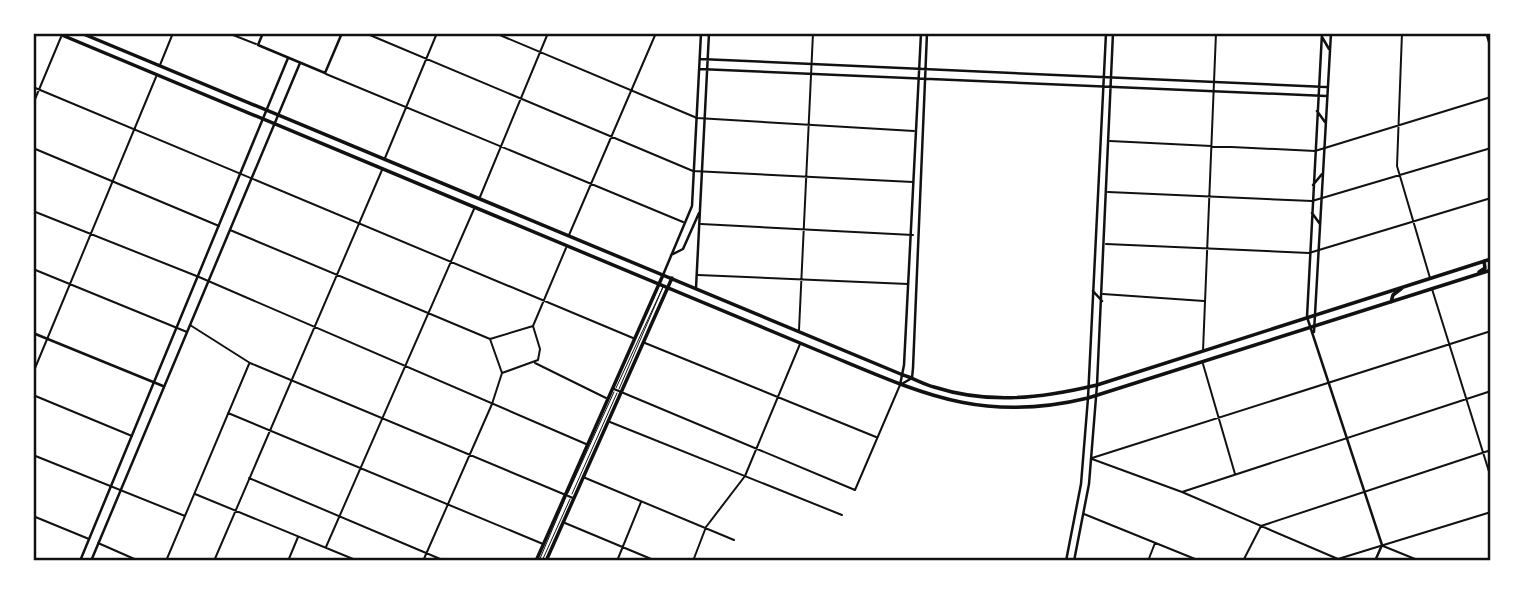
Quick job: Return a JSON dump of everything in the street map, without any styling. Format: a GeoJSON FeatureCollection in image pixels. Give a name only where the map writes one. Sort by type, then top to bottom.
{"type":"FeatureCollection","features":[{"type":"Feature","properties":{"kind":"main road"},"geometry":{"type":"LineString","coordinates":[[81,33],[903,375],[960,393],[1009,399],[1056,395],[1097,385],[1491,259]]}},
{"type":"Feature","properties":{"kind":"main road"},"geometry":{"type":"LineString","coordinates":[[263,33],[258,45],[325,73],[342,33]]}},
{"type":"Feature","properties":{"kind":"main road"},"geometry":{"type":"LineString","coordinates":[[541,561],[564,522],[569,497],[587,445],[609,399],[617,391],[644,342],[663,287],[663,275],[692,206],[701,33]]}},
{"type":"Feature","properties":{"kind":"main road"},"geometry":{"type":"LineString","coordinates":[[695,300],[709,33]]}},
{"type":"Feature","properties":{"kind":"main road"},"geometry":{"type":"LineString","coordinates":[[900,385],[903,375],[913,235],[921,33]]}},
{"type":"Feature","properties":{"kind":"main road"},"geometry":{"type":"LineString","coordinates":[[912,378],[927,33]]}},
{"type":"Feature","properties":{"kind":"main road"},"geometry":{"type":"LineString","coordinates":[[1066,561],[1081,484],[1089,387],[1106,33]]}},
{"type":"Feature","properties":{"kind":"main road"},"geometry":{"type":"LineString","coordinates":[[1074,561],[1084,514],[1097,385],[1113,33]]}},
{"type":"Feature","properties":{"kind":"main road"},"geometry":{"type":"LineString","coordinates":[[1314,329],[1317,315],[1326,87],[1331,33]]}},
{"type":"Feature","properties":{"kind":"main road"},"geometry":{"type":"LineString","coordinates":[[60,34],[900,385],[931,397],[982,408],[1044,408],[1096,396],[1314,329],[1491,270]]}},
{"type":"Feature","properties":{"kind":"main road"},"geometry":{"type":"LineString","coordinates":[[1322,35],[1329,49]]}},
{"type":"Feature","properties":{"kind":"main road"},"geometry":{"type":"LineString","coordinates":[[1322,35],[1307,317],[1314,329],[1382,545],[1376,561]]}},
{"type":"Feature","properties":{"kind":"main road"},"geometry":{"type":"LineString","coordinates":[[107,54],[112,46]]}},
{"type":"Feature","properties":{"kind":"main road"},"geometry":{"type":"LineString","coordinates":[[114,57],[119,49]]}},
{"type":"Feature","properties":{"kind":"main road"},"geometry":{"type":"LineString","coordinates":[[80,561],[156,383],[288,58]]}},
{"type":"Feature","properties":{"kind":"main road"},"geometry":{"type":"LineString","coordinates":[[699,59],[1326,87]]}},
{"type":"Feature","properties":{"kind":"main road"},"geometry":{"type":"LineString","coordinates":[[91,561],[300,63]]}},
{"type":"Feature","properties":{"kind":"main road"},"geometry":{"type":"LineString","coordinates":[[699,69],[1326,96]]}},
{"type":"Feature","properties":{"kind":"main road"},"geometry":{"type":"LineString","coordinates":[[917,105],[923,114]]}},
{"type":"Feature","properties":{"kind":"main road"},"geometry":{"type":"LineString","coordinates":[[1317,111],[1325,122]]}},
{"type":"Feature","properties":{"kind":"main road"},"geometry":{"type":"LineString","coordinates":[[915,153],[923,143]]}},
{"type":"Feature","properties":{"kind":"main road"},"geometry":{"type":"LineString","coordinates":[[1313,185],[1322,174]]}},
{"type":"Feature","properties":{"kind":"main road"},"geometry":{"type":"LineString","coordinates":[[413,182],[425,175]]}},
{"type":"Feature","properties":{"kind":"main road"},"geometry":{"type":"LineString","coordinates":[[914,192],[920,199]]}},
{"type":"Feature","properties":{"kind":"main road"},"geometry":{"type":"LineString","coordinates":[[670,256],[683,249],[701,210]]}},
{"type":"Feature","properties":{"kind":"main road"},"geometry":{"type":"LineString","coordinates":[[1312,212],[1320,224]]}},
{"type":"Feature","properties":{"kind":"main road"},"geometry":{"type":"LineString","coordinates":[[507,221],[520,215]]}},
{"type":"Feature","properties":{"kind":"main road"},"geometry":{"type":"LineString","coordinates":[[611,266],[616,255]]}},
{"type":"Feature","properties":{"kind":"main road"},"geometry":{"type":"LineString","coordinates":[[1467,277],[1485,268],[1484,261]]}},
{"type":"Feature","properties":{"kind":"main road"},"geometry":{"type":"LineString","coordinates":[[541,561],[544,545],[569,497],[583,477],[608,422],[636,339],[663,287],[672,278]]}},
{"type":"Feature","properties":{"kind":"main road"},"geometry":{"type":"LineString","coordinates":[[1391,302],[1393,295],[1407,285]]}},
{"type":"Feature","properties":{"kind":"main road"},"geometry":{"type":"LineString","coordinates":[[1093,291],[1102,301]]}},
{"type":"Feature","properties":{"kind":"main road"},"geometry":{"type":"LineString","coordinates":[[726,313],[730,303]]}},
{"type":"Feature","properties":{"kind":"main road"},"geometry":{"type":"LineString","coordinates":[[1307,304],[1317,304]]}},
{"type":"Feature","properties":{"kind":"main road"},"geometry":{"type":"LineString","coordinates":[[906,315],[914,324]]}},
{"type":"Feature","properties":{"kind":"main road"},"geometry":{"type":"LineString","coordinates":[[1092,331],[1100,322]]}},
{"type":"Feature","properties":{"kind":"main road"},"geometry":{"type":"LineString","coordinates":[[33,333],[163,386]]}},
{"type":"Feature","properties":{"kind":"main road"},"geometry":{"type":"LineString","coordinates":[[817,350],[821,340]]}},
{"type":"Feature","properties":{"kind":"main road"},"geometry":{"type":"LineString","coordinates":[[824,354],[828,344]]}},
{"type":"Feature","properties":{"kind":"main road"},"geometry":{"type":"LineString","coordinates":[[1168,362],[1171,373]]}},
{"type":"Feature","properties":{"kind":"main road"},"geometry":{"type":"LineString","coordinates":[[1144,370],[1147,380]]}},
{"type":"Feature","properties":{"kind":"main road"},"geometry":{"type":"LineString","coordinates":[[900,385],[912,378]]}},
{"type":"Feature","properties":{"kind":"main road"},"geometry":{"type":"LineString","coordinates":[[1070,548],[1079,538]]}},
{"type":"Feature","properties":{"kind":"street"},"geometry":{"type":"LineString","coordinates":[[160,65],[173,33]]}},
{"type":"Feature","properties":{"kind":"street"},"geometry":{"type":"LineString","coordinates":[[228,33],[258,45]]}},
{"type":"Feature","properties":{"kind":"street"},"geometry":{"type":"LineString","coordinates":[[365,33],[693,171],[914,182]]}},
{"type":"Feature","properties":{"kind":"street"},"geometry":{"type":"LineString","coordinates":[[385,158],[437,33]]}},
{"type":"Feature","properties":{"kind":"street"},"geometry":{"type":"LineString","coordinates":[[495,33],[697,118],[916,131]]}},
{"type":"Feature","properties":{"kind":"street"},"geometry":{"type":"LineString","coordinates":[[480,197],[548,33]]}},
{"type":"Feature","properties":{"kind":"street"},"geometry":{"type":"LineString","coordinates":[[569,235],[656,33]]}},
{"type":"Feature","properties":{"kind":"street"},"geometry":{"type":"LineString","coordinates":[[799,331],[813,33]]}},
{"type":"Feature","properties":{"kind":"street"},"geometry":{"type":"LineString","coordinates":[[1203,352],[1216,33]]}},
{"type":"Feature","properties":{"kind":"street"},"geometry":{"type":"LineString","coordinates":[[1402,33],[1397,127],[1398,177],[1430,278]]}},
{"type":"Feature","properties":{"kind":"street"},"geometry":{"type":"LineString","coordinates":[[1486,33],[1491,50]]}},
{"type":"Feature","properties":{"kind":"street"},"geometry":{"type":"LineString","coordinates":[[33,104],[60,34]]}},
{"type":"Feature","properties":{"kind":"street"},"geometry":{"type":"LineString","coordinates":[[325,73],[684,223]]}},
{"type":"Feature","properties":{"kind":"street"},"geometry":{"type":"LineString","coordinates":[[33,373],[156,76]]}},
{"type":"Feature","properties":{"kind":"street"},"geometry":{"type":"LineString","coordinates":[[33,88],[636,339]]}},
{"type":"Feature","properties":{"kind":"street"},"geometry":{"type":"LineString","coordinates":[[1109,141],[1315,151],[1491,97]]}},
{"type":"Feature","properties":{"kind":"street"},"geometry":{"type":"LineString","coordinates":[[33,148],[219,226]]}},
{"type":"Feature","properties":{"kind":"street"},"geometry":{"type":"LineString","coordinates":[[1107,192],[1321,200],[1491,148]]}},
{"type":"Feature","properties":{"kind":"street"},"geometry":{"type":"LineString","coordinates":[[214,561],[268,429],[339,276],[382,169]]}},
{"type":"Feature","properties":{"kind":"street"},"geometry":{"type":"LineString","coordinates":[[1105,244],[1309,253],[1491,198]]}},
{"type":"Feature","properties":{"kind":"street"},"geometry":{"type":"LineString","coordinates":[[326,547],[474,208]]}},
{"type":"Feature","properties":{"kind":"street"},"geometry":{"type":"LineString","coordinates":[[33,211],[199,277],[587,445]]}},
{"type":"Feature","properties":{"kind":"street"},"geometry":{"type":"LineString","coordinates":[[700,224],[913,235]]}},
{"type":"Feature","properties":{"kind":"street"},"geometry":{"type":"LineString","coordinates":[[229,230],[490,339],[533,326]]}},
{"type":"Feature","properties":{"kind":"street"},"geometry":{"type":"LineString","coordinates":[[502,373],[538,360],[540,349],[533,326],[567,247]]}},
{"type":"Feature","properties":{"kind":"street"},"geometry":{"type":"LineString","coordinates":[[33,269],[187,332]]}},
{"type":"Feature","properties":{"kind":"street"},"geometry":{"type":"LineString","coordinates":[[697,275],[908,284]]}},
{"type":"Feature","properties":{"kind":"street"},"geometry":{"type":"LineString","coordinates":[[1432,288],[1491,478]]}},
{"type":"Feature","properties":{"kind":"street"},"geometry":{"type":"LineString","coordinates":[[1103,294],[1205,301]]}},
{"type":"Feature","properties":{"kind":"street"},"geometry":{"type":"LineString","coordinates":[[189,325],[250,363],[569,497]]}},
{"type":"Feature","properties":{"kind":"street"},"geometry":{"type":"LineString","coordinates":[[1091,458],[1491,331]]}},
{"type":"Feature","properties":{"kind":"street"},"geometry":{"type":"LineString","coordinates":[[423,561],[492,404],[502,373],[490,339]]}},
{"type":"Feature","properties":{"kind":"street"},"geometry":{"type":"LineString","coordinates":[[644,342],[877,438]]}},
{"type":"Feature","properties":{"kind":"street"},"geometry":{"type":"LineString","coordinates":[[693,561],[706,527],[745,476],[800,343]]}},
{"type":"Feature","properties":{"kind":"street"},"geometry":{"type":"LineString","coordinates":[[166,561],[250,363]]}},
{"type":"Feature","properties":{"kind":"street"},"geometry":{"type":"LineString","coordinates":[[534,363],[609,399]]}},
{"type":"Feature","properties":{"kind":"street"},"geometry":{"type":"LineString","coordinates":[[1203,364],[1235,475]]}},
{"type":"Feature","properties":{"kind":"street"},"geometry":{"type":"LineString","coordinates":[[617,391],[855,490],[900,385]]}},
{"type":"Feature","properties":{"kind":"street"},"geometry":{"type":"LineString","coordinates":[[1182,492],[1491,391]]}},
{"type":"Feature","properties":{"kind":"street"},"geometry":{"type":"LineString","coordinates":[[33,394],[133,436]]}},
{"type":"Feature","properties":{"kind":"street"},"geometry":{"type":"LineString","coordinates":[[228,413],[544,545]]}},
{"type":"Feature","properties":{"kind":"street"},"geometry":{"type":"LineString","coordinates":[[608,422],[842,515]]}},
{"type":"Feature","properties":{"kind":"street"},"geometry":{"type":"LineString","coordinates":[[1243,561],[1261,526],[1491,450]]}},
{"type":"Feature","properties":{"kind":"street"},"geometry":{"type":"LineString","coordinates":[[33,454],[185,516]]}},
{"type":"Feature","properties":{"kind":"street"},"geometry":{"type":"LineString","coordinates":[[1091,458],[1182,492],[1338,559],[1491,512]]}},
{"type":"Feature","properties":{"kind":"street"},"geometry":{"type":"LineString","coordinates":[[248,477],[445,561]]}},
{"type":"Feature","properties":{"kind":"street"},"geometry":{"type":"LineString","coordinates":[[583,477],[734,540]]}},
{"type":"Feature","properties":{"kind":"street"},"geometry":{"type":"LineString","coordinates":[[194,494],[358,561]]}},
{"type":"Feature","properties":{"kind":"street"},"geometry":{"type":"LineString","coordinates":[[617,561],[641,501]]}},
{"type":"Feature","properties":{"kind":"street"},"geometry":{"type":"LineString","coordinates":[[1084,514],[1198,560]]}},
{"type":"Feature","properties":{"kind":"street"},"geometry":{"type":"LineString","coordinates":[[33,516],[90,539]]}},
{"type":"Feature","properties":{"kind":"street"},"geometry":{"type":"LineString","coordinates":[[564,522],[656,561]]}},
{"type":"Feature","properties":{"kind":"street"},"geometry":{"type":"LineString","coordinates":[[288,561],[299,536]]}},
{"type":"Feature","properties":{"kind":"street"},"geometry":{"type":"LineString","coordinates":[[1149,561],[1155,542]]}},
{"type":"Feature","properties":{"kind":"street"},"geometry":{"type":"LineString","coordinates":[[98,543],[139,561]]}},
{"type":"Feature","properties":{"kind":"street"},"geometry":{"type":"LineString","coordinates":[[1382,545],[1420,561]]}},
{"type":"Feature","properties":{"kind":"lane"},"geometry":{"type":"LineString","coordinates":[[541,561],[663,287]]}}]}
